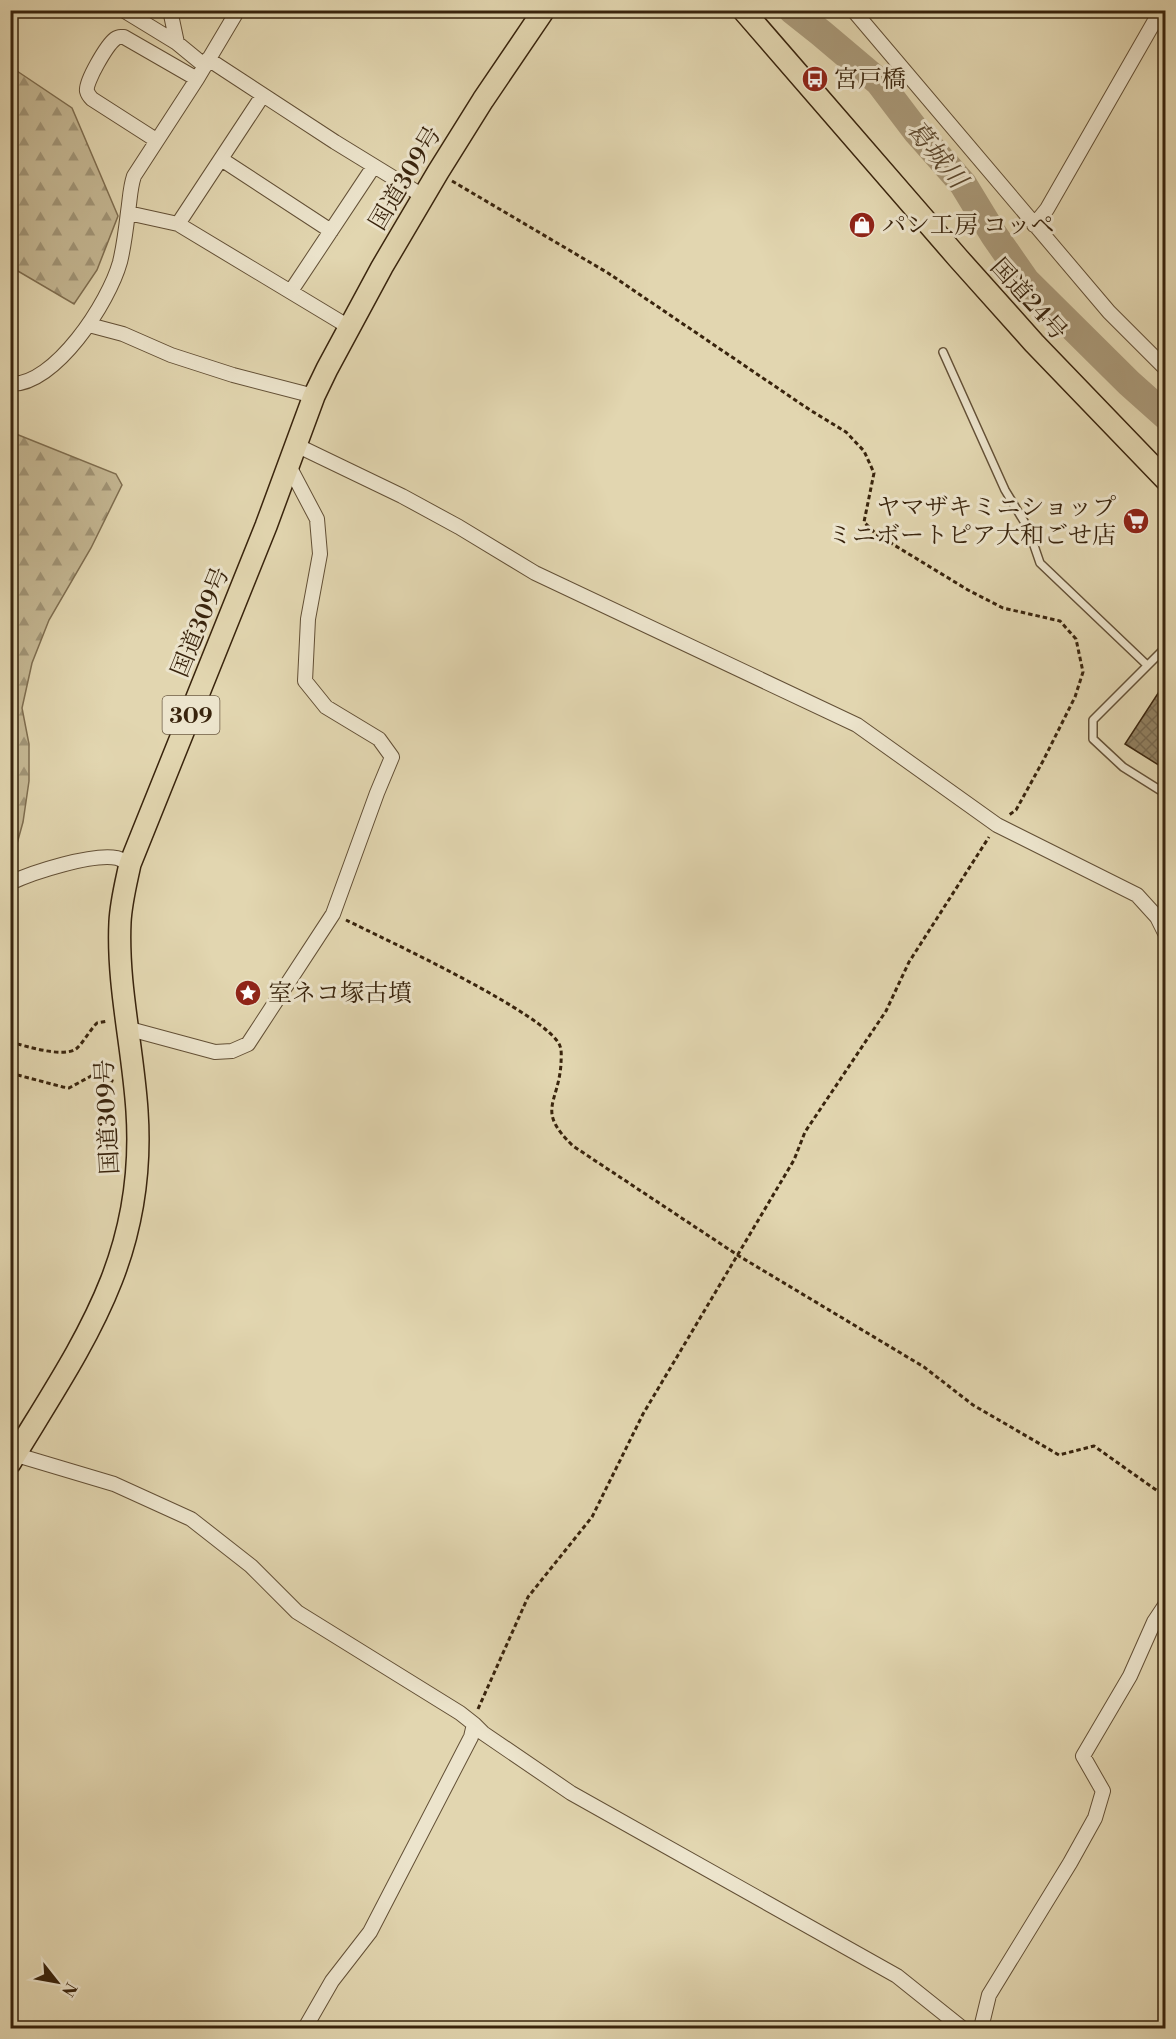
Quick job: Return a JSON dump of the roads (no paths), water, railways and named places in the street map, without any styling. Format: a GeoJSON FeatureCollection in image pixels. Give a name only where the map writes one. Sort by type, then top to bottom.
{"type":"FeatureCollection","features":[{"type":"Feature","properties":{"kind":"highway","name":"国道309号"},"geometry":{"type":"LineString","coordinates":[[12,1457],[80,1350],[108,1292],[131,1221],[135,1194],[137,1112],[120,960],[120,920],[130,864],[289,466],[314,396],[349,327],[423,196],[483,100],[544,10]]}},
{"type":"Feature","properties":{"kind":"highway","name":"国道24号"},"geometry":{"type":"LineString","coordinates":[[743,10],[973,275],[1166,480]]}},
{"type":"Feature","properties":{"kind":"street"},"geometry":{"type":"LineString","coordinates":[[123,10],[423,196]]}},
{"type":"Feature","properties":{"kind":"street"},"geometry":{"type":"LineString","coordinates":[[170,10],[177,43]]}},
{"type":"Feature","properties":{"kind":"street"},"geometry":{"type":"LineString","coordinates":[[10,384],[22,384],[38,377],[77,340],[89,325],[119,265],[128,213],[129,190],[134,176],[197,79],[238,10]]}},
{"type":"Feature","properties":{"kind":"street"},"geometry":{"type":"LineString","coordinates":[[853,10],[1109,312],[1166,369]]}},
{"type":"Feature","properties":{"kind":"street"},"geometry":{"type":"LineString","coordinates":[[1034,225],[1047,209],[1161,10]]}},
{"type":"Feature","properties":{"kind":"street"},"geometry":{"type":"LineString","coordinates":[[156,140],[92,99],[88,94],[86,89],[88,80],[111,42],[117,37],[124,37],[197,79]]}},
{"type":"Feature","properties":{"kind":"street"},"geometry":{"type":"LineString","coordinates":[[178,224],[263,95]]}},
{"type":"Feature","properties":{"kind":"street"},"geometry":{"type":"LineString","coordinates":[[221,159],[331,231]]}},
{"type":"Feature","properties":{"kind":"street"},"geometry":{"type":"LineString","coordinates":[[291,291],[374,166]]}},
{"type":"Feature","properties":{"kind":"street"},"geometry":{"type":"LineString","coordinates":[[128,213],[178,224],[349,327]]}},
{"type":"Feature","properties":{"kind":"street"},"geometry":{"type":"LineString","coordinates":[[89,325],[123,334],[171,355],[223,372],[314,396]]}},
{"type":"Feature","properties":{"kind":"street"},"geometry":{"type":"LineString","coordinates":[[296,445],[402,496],[535,573],[857,725],[997,825],[1137,895],[1157,917],[1166,935]]}},
{"type":"Feature","properties":{"kind":"street"},"geometry":{"type":"LineString","coordinates":[[126,1024],[215,1052],[232,1051],[249,1044],[333,914],[376,793],[392,757],[379,739],[326,707],[306,681],[308,619],[320,554],[317,519],[289,466]]}},
{"type":"Feature","properties":{"kind":"street"},"geometry":{"type":"LineString","coordinates":[[10,883],[42,870],[96,859],[116,858],[130,864]]}},
{"type":"Feature","properties":{"kind":"street"},"geometry":{"type":"LineString","coordinates":[[12,1457],[114,1484],[191,1519],[251,1566],[297,1612],[474,1724],[483,1733],[571,1792],[897,1976],[962,2028]]}},
{"type":"Feature","properties":{"kind":"street"},"geometry":{"type":"LineString","coordinates":[[981,2028],[989,1995],[1095,1818],[1103,1791],[1083,1756],[1130,1676],[1154,1622],[1166,1604]]}},
{"type":"Feature","properties":{"kind":"street"},"geometry":{"type":"LineString","coordinates":[[304,2028],[332,1981],[370,1932],[471,1737],[474,1724]]}},
{"type":"Feature","properties":{"kind":"lane"},"geometry":{"type":"LineString","coordinates":[[943,352],[1005,489],[1028,528],[1040,563],[1147,665]]}},
{"type":"Feature","properties":{"kind":"lane"},"geometry":{"type":"LineString","coordinates":[[1166,647],[1093,720],[1093,739],[1123,767],[1166,794]]}},
{"type":"Feature","properties":{"kind":"waterway","name":"葛城川"},"geometry":{"type":"LineString","coordinates":[[792,10],[879,82],[917,132],[963,184],[1026,281],[1129,383],[1166,416]]}},
{"type":"Feature","properties":{"kind":"place","name":"宮戸橋"},"geometry":{"type":"Point","coordinates":[815,79]}},
{"type":"Feature","properties":{"kind":"place","name":"パン工房 コッペ"},"geometry":{"type":"Point","coordinates":[862,225]}},
{"type":"Feature","properties":{"kind":"place","name":"ヤマザキミニショップ ミニボートピア大和ごせ店"},"geometry":{"type":"Point","coordinates":[1136,521]}},
{"type":"Feature","properties":{"kind":"place","name":"室ネコ塚古墳"},"geometry":{"type":"Point","coordinates":[248,993]}}]}
